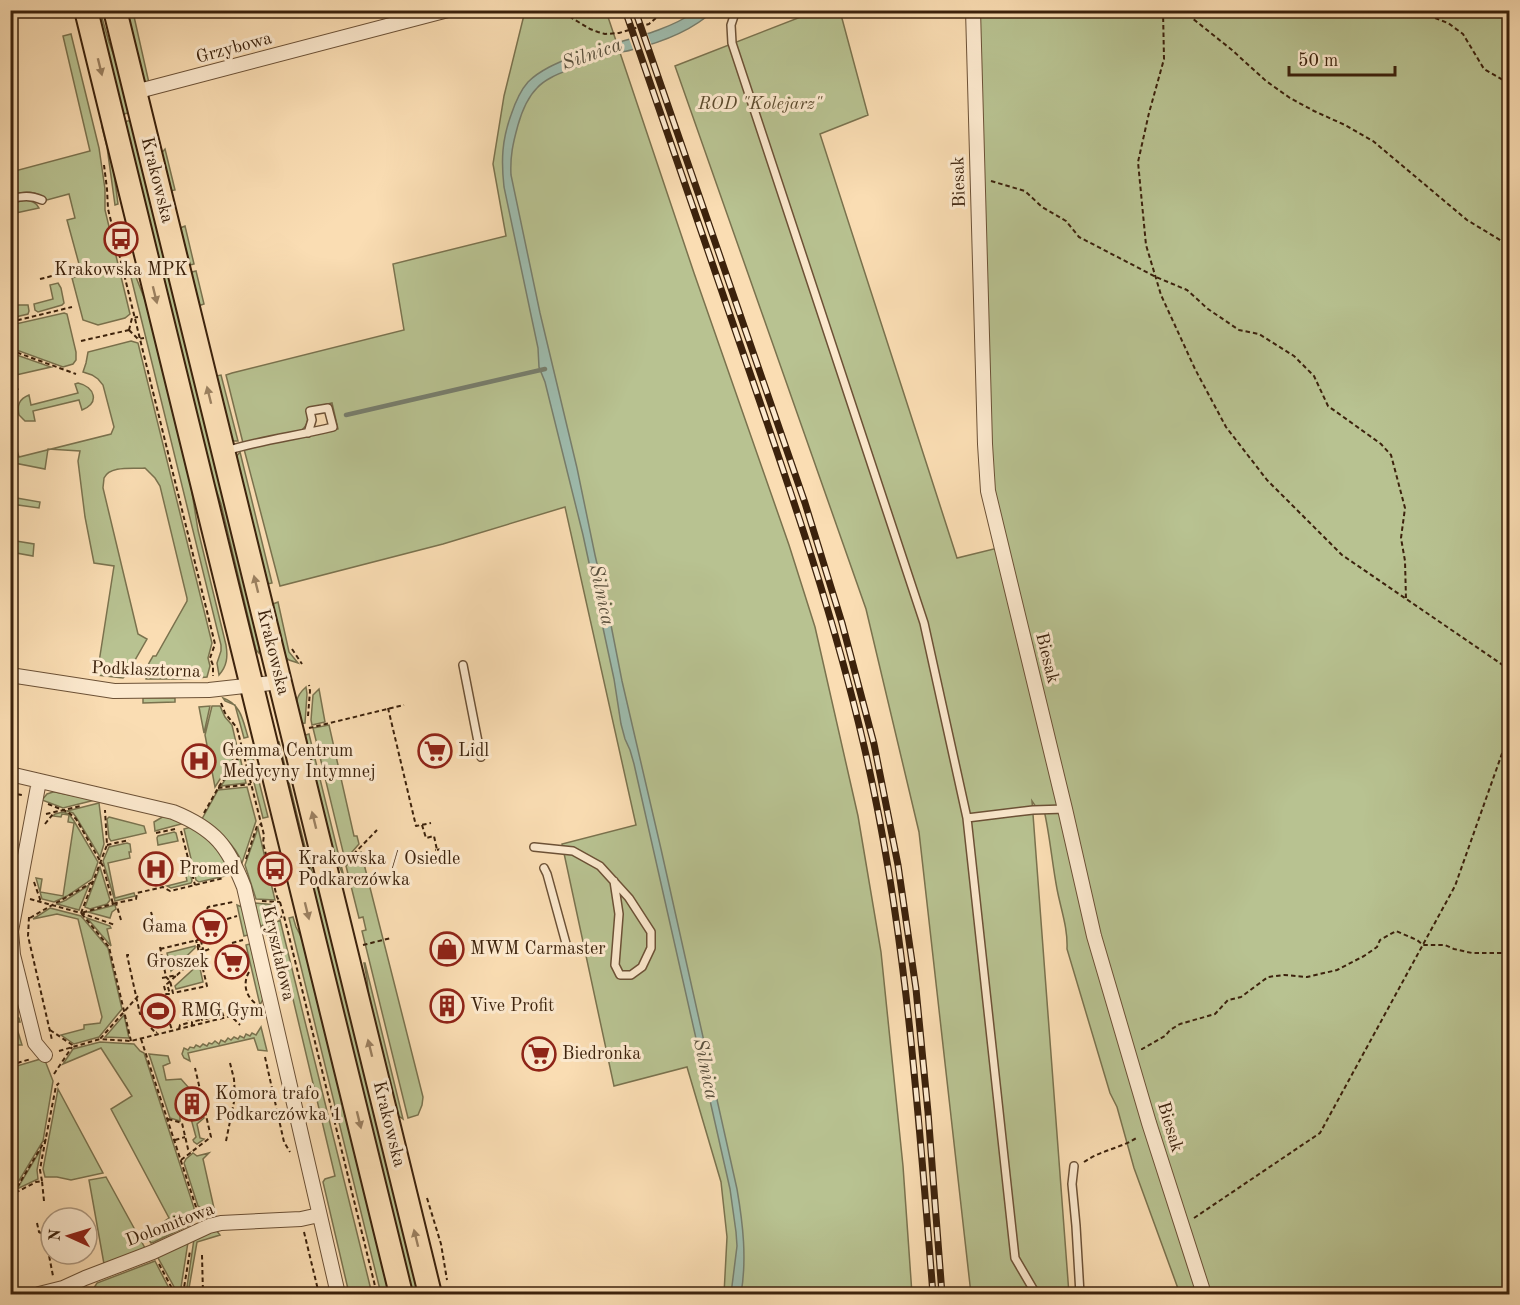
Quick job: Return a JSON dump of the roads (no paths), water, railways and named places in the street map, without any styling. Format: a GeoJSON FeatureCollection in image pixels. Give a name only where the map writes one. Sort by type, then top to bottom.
{"type":"FeatureCollection","features":[{"type":"Feature","properties":{"kind":"main road","name":"Krakowska"},"geometry":{"type":"LineString","coordinates":[[86,10],[401,1294]]}},
{"type":"Feature","properties":{"kind":"main road","name":"Krakowska"},"geometry":{"type":"LineString","coordinates":[[115,10],[430,1294]]}},
{"type":"Feature","properties":{"kind":"street","name":"Grzybowa"},"geometry":{"type":"LineString","coordinates":[[135,92],[448,10]]}},
{"type":"Feature","properties":{"kind":"street","name":"Biesak"},"geometry":{"type":"LineString","coordinates":[[973,10],[988,491],[1094,936],[1149,1123],[1204,1294]]}},
{"type":"Feature","properties":{"kind":"street","name":"Podklasztorna"},"geometry":{"type":"LineString","coordinates":[[10,675],[114,691],[209,690],[280,682]]}},
{"type":"Feature","properties":{"kind":"street","name":"Kryształowa"},"geometry":{"type":"LineString","coordinates":[[10,774],[160,807],[195,821],[221,843],[238,870],[244,886],[338,1294]]}},
{"type":"Feature","properties":{"kind":"street"},"geometry":{"type":"LineString","coordinates":[[39,781],[25,893],[11,931],[13,955],[35,1043],[50,1053]]}},
{"type":"Feature","properties":{"kind":"street","name":"Dolomitowa"},"geometry":{"type":"LineString","coordinates":[[39,1294],[153,1252],[221,1223],[301,1219],[319,1215]]}},
{"type":"Feature","properties":{"kind":"lane"},"geometry":{"type":"LineString","coordinates":[[736,10],[731,25],[732,43],[924,622],[967,818],[1015,1258],[1036,1294]]}},
{"type":"Feature","properties":{"kind":"lane"},"geometry":{"type":"LineString","coordinates":[[10,200],[24,196],[42,200]]}},
{"type":"Feature","properties":{"kind":"lane"},"geometry":{"type":"LineString","coordinates":[[223,452],[241,446],[308,433]]}},
{"type":"Feature","properties":{"kind":"lane"},"geometry":{"type":"LineString","coordinates":[[463,665],[481,757]]}},
{"type":"Feature","properties":{"kind":"lane"},"geometry":{"type":"LineString","coordinates":[[967,818],[1033,810],[1065,809]]}},
{"type":"Feature","properties":{"kind":"lane"},"geometry":{"type":"LineString","coordinates":[[534,847],[573,852],[600,867],[614,881],[629,898],[651,932],[651,948],[642,967],[631,975],[620,975],[615,965],[619,914],[614,881]]}},
{"type":"Feature","properties":{"kind":"lane"},"geometry":{"type":"LineString","coordinates":[[544,868],[548,874],[567,947]]}},
{"type":"Feature","properties":{"kind":"lane"},"geometry":{"type":"LineString","coordinates":[[1073,1169],[1072,1184],[1080,1294]]}},
{"type":"Feature","properties":{"kind":"water","name":"Silnica"},"geometry":{"type":"Polygon","coordinates":[[[696,11],[713,11],[695,25],[664,40],[602,56],[541,84],[533,92],[523,110],[512,150],[511,175],[737,1189],[744,1242],[741,1294],[731,1294],[737,1246],[730,1189],[634,764],[621,724],[614,679],[583,535],[545,382],[539,367],[538,348],[504,187],[503,168],[504,142],[511,115],[520,93],[533,78],[566,59],[652,32],[696,11]]]}},
{"type":"Feature","properties":{"kind":"waterway"},"geometry":{"type":"LineString","coordinates":[[346,415],[545,369]]}},
{"type":"Feature","properties":{"kind":"railway"},"geometry":{"type":"LineString","coordinates":[[625,10],[798,513],[853,699],[878,814],[900,950],[916,1087],[933,1294]]}},
{"type":"Feature","properties":{"kind":"railway"},"geometry":{"type":"LineString","coordinates":[[635,10],[805,503],[842,623],[874,744],[898,865],[916,989],[942,1294]]}},
{"type":"Feature","properties":{"kind":"place","name":"Krakowska MPK"},"geometry":{"type":"Point","coordinates":[121,239]}},
{"type":"Feature","properties":{"kind":"place","name":"Lidl"},"geometry":{"type":"Point","coordinates":[435,751]}},
{"type":"Feature","properties":{"kind":"place","name":"Gemma Centrum Medycyny Intymnej"},"geometry":{"type":"Point","coordinates":[199,761]}},
{"type":"Feature","properties":{"kind":"place","name":"Promed"},"geometry":{"type":"Point","coordinates":[156,869]}},
{"type":"Feature","properties":{"kind":"place","name":"Krakowska / Osiedle Podkarczówka"},"geometry":{"type":"Point","coordinates":[275,869]}},
{"type":"Feature","properties":{"kind":"place","name":"Gama"},"geometry":{"type":"Point","coordinates":[210,927]}},
{"type":"Feature","properties":{"kind":"place","name":"MWM Carmaster"},"geometry":{"type":"Point","coordinates":[447,949]}},
{"type":"Feature","properties":{"kind":"place","name":"Groszek"},"geometry":{"type":"Point","coordinates":[232,962]}},
{"type":"Feature","properties":{"kind":"place","name":"Vive Profit"},"geometry":{"type":"Point","coordinates":[447,1006]}},
{"type":"Feature","properties":{"kind":"place","name":"RMG Gym"},"geometry":{"type":"Point","coordinates":[158,1011]}},
{"type":"Feature","properties":{"kind":"place","name":"Biedronka"},"geometry":{"type":"Point","coordinates":[539,1054]}},
{"type":"Feature","properties":{"kind":"place","name":"Komora trafo Podkarczówka 1"},"geometry":{"type":"Point","coordinates":[192,1104]}},
{"type":"Feature","properties":{"kind":"park label","name":"ROD \"Kolejarz\""},"geometry":{"type":"Point","coordinates":[760,104]}}]}
